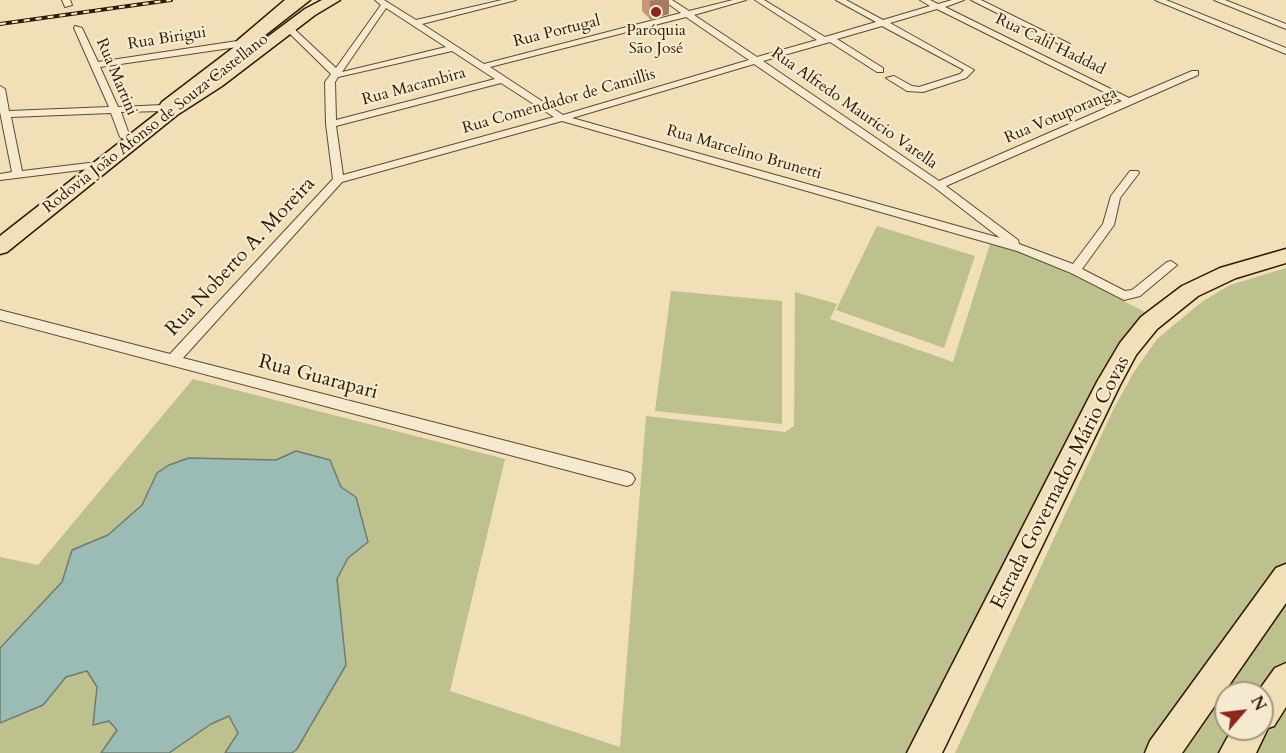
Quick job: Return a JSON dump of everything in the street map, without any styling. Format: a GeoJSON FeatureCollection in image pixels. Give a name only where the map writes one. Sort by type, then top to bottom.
{"type":"FeatureCollection","features":[{"type":"Feature","properties":{"kind":"highway"},"geometry":{"type":"LineString","coordinates":[[294,0],[243,43],[169,99],[169,107],[216,83],[310,12],[333,0]]}},
{"type":"Feature","properties":{"kind":"highway","name":"Rodovia João Afonso de Souza Castellano"},"geometry":{"type":"LineString","coordinates":[[0,236],[125,137],[169,107]]}},
{"type":"Feature","properties":{"kind":"highway","name":"Rodovia João Afonso de Souza Castellano"},"geometry":{"type":"LineString","coordinates":[[0,248],[169,107]]}},
{"type":"Feature","properties":{"kind":"highway","name":"Estrada Governador Mário Covas"},"geometry":{"type":"LineString","coordinates":[[924,753],[1109,382],[1128,349],[1149,323],[1190,291],[1228,273],[1286,256]]}},
{"type":"Feature","properties":{"kind":"highway"},"geometry":{"type":"LineString","coordinates":[[1162,753],[1286,579]]}},
{"type":"Feature","properties":{"kind":"highway"},"geometry":{"type":"LineString","coordinates":[[1274,697],[1286,680]]}},
{"type":"Feature","properties":{"kind":"main road","name":"Rodovia João Afonso de Souza Castellano"},"geometry":{"type":"LineString","coordinates":[[201,85],[304,0]]}},
{"type":"Feature","properties":{"kind":"main road","name":"Rodovia João Afonso de Souza Castellano"},"geometry":{"type":"LineString","coordinates":[[169,107],[312,0]]}},
{"type":"Feature","properties":{"kind":"street"},"geometry":{"type":"LineString","coordinates":[[416,23],[512,0]]}},
{"type":"Feature","properties":{"kind":"street","name":"Rua Alfredo Maurício Varella"},"geometry":{"type":"LineString","coordinates":[[667,0],[938,185],[1021,248]]}},
{"type":"Feature","properties":{"kind":"street","name":"Rua Portugal"},"geometry":{"type":"LineString","coordinates":[[485,66],[742,0]]}},
{"type":"Feature","properties":{"kind":"street"},"geometry":{"type":"LineString","coordinates":[[759,0],[880,70]]}},
{"type":"Feature","properties":{"kind":"street"},"geometry":{"type":"LineString","coordinates":[[840,0],[970,70],[968,74],[922,90],[910,89],[891,78]]}},
{"type":"Feature","properties":{"kind":"street","name":"Rua Calil Haddad"},"geometry":{"type":"LineString","coordinates":[[924,0],[1130,102]]}},
{"type":"Feature","properties":{"kind":"street","name":"Rua Comendador de Camillis"},"geometry":{"type":"LineString","coordinates":[[338,180],[829,41],[960,0]]}},
{"type":"Feature","properties":{"kind":"street"},"geometry":{"type":"LineString","coordinates":[[975,0],[1066,44]]}},
{"type":"Feature","properties":{"kind":"street"},"geometry":{"type":"LineString","coordinates":[[1160,0],[1286,51]]}},
{"type":"Feature","properties":{"kind":"street"},"geometry":{"type":"LineString","coordinates":[[1218,0],[1286,29]]}},
{"type":"Feature","properties":{"kind":"street"},"geometry":{"type":"LineString","coordinates":[[338,180],[329,90],[335,72],[382,2]]}},
{"type":"Feature","properties":{"kind":"street","name":"Rua Marcelino Brunetti"},"geometry":{"type":"LineString","coordinates":[[382,2],[485,66],[562,118],[1021,248],[1075,270],[1127,297],[1136,293],[1171,265]]}},
{"type":"Feature","properties":{"kind":"street","name":"Rua Martini"},"geometry":{"type":"LineString","coordinates":[[78,28],[96,65],[125,137]]}},
{"type":"Feature","properties":{"kind":"street"},"geometry":{"type":"LineString","coordinates":[[288,28],[335,72],[349,74],[454,48]]}},
{"type":"Feature","properties":{"kind":"street"},"geometry":{"type":"LineString","coordinates":[[1264,42],[1286,29]]}},
{"type":"Feature","properties":{"kind":"street","name":"Rua Birigui"},"geometry":{"type":"LineString","coordinates":[[96,65],[243,43]]}},
{"type":"Feature","properties":{"kind":"street","name":"Rua Votuporanga"},"geometry":{"type":"LineString","coordinates":[[938,185],[1195,74]]}},
{"type":"Feature","properties":{"kind":"street","name":"Rua Macambira"},"geometry":{"type":"LineString","coordinates":[[332,124],[504,79]]}},
{"type":"Feature","properties":{"kind":"street"},"geometry":{"type":"LineString","coordinates":[[0,89],[18,175]]}},
{"type":"Feature","properties":{"kind":"street"},"geometry":{"type":"LineString","coordinates":[[7,114],[169,107]]}},
{"type":"Feature","properties":{"kind":"street"},"geometry":{"type":"LineString","coordinates":[[0,177],[88,166]]}},
{"type":"Feature","properties":{"kind":"street"},"geometry":{"type":"LineString","coordinates":[[1075,270],[1108,225],[1115,198],[1134,173]]}},
{"type":"Feature","properties":{"kind":"street","name":"Rua Noberto A. Moreira"},"geometry":{"type":"LineString","coordinates":[[172,361],[338,180]]}},
{"type":"Feature","properties":{"kind":"street","name":"Rua Guarapari"},"geometry":{"type":"LineString","coordinates":[[0,315],[627,479]]}},
{"type":"Feature","properties":{"kind":"green space"},"geometry":{"type":"Polygon","coordinates":[[[877,226],[975,256],[944,348],[836,310],[877,226]]]}},
{"type":"Feature","properties":{"kind":"green space"},"geometry":{"type":"Polygon","coordinates":[[[990,244],[1029,253],[1147,313],[1125,335],[1095,384],[910,753],[292,753],[310,729],[345,665],[337,579],[347,558],[341,487],[330,461],[296,451],[276,460],[189,458],[157,473],[142,505],[108,535],[72,550],[62,582],[0,648],[0,557],[38,565],[193,379],[505,459],[450,691],[620,747],[646,416],[785,432],[794,426],[795,292],[837,304],[830,319],[953,362],[990,244]]]}},
{"type":"Feature","properties":{"kind":"green space"},"geometry":{"type":"Polygon","coordinates":[[[1286,268],[1286,753],[955,753],[1114,408],[1134,372],[1157,339],[1203,301],[1230,285],[1286,268]]]}},
{"type":"Feature","properties":{"kind":"green space"},"geometry":{"type":"Polygon","coordinates":[[[671,291],[782,301],[782,424],[655,411],[671,291]]]}},
{"type":"Feature","properties":{"kind":"green space"},"geometry":{"type":"Polygon","coordinates":[[[87,671],[97,687],[93,725],[109,721],[117,730],[101,753],[0,753],[0,724],[43,705],[66,677],[87,671]]]}},
{"type":"Feature","properties":{"kind":"green space"},"geometry":{"type":"Polygon","coordinates":[[[229,716],[239,733],[225,753],[169,753],[211,724],[229,716]]]}},
{"type":"Feature","properties":{"kind":"water"},"geometry":{"type":"Polygon","coordinates":[[[296,451],[330,460],[341,487],[356,497],[368,542],[348,558],[337,579],[346,665],[297,749],[292,753],[225,753],[238,733],[229,716],[211,724],[169,753],[101,753],[117,730],[109,721],[93,725],[97,687],[87,671],[66,677],[43,705],[0,723],[0,648],[62,582],[72,550],[108,535],[142,505],[157,473],[169,465],[189,458],[276,460],[296,451]]]}},
{"type":"Feature","properties":{"kind":"railway"},"geometry":{"type":"LineString","coordinates":[[0,24],[171,0]]}},
{"type":"Feature","properties":{"kind":"place","name":"Paróquia São José"},"geometry":{"type":"Point","coordinates":[656,12]}}]}
